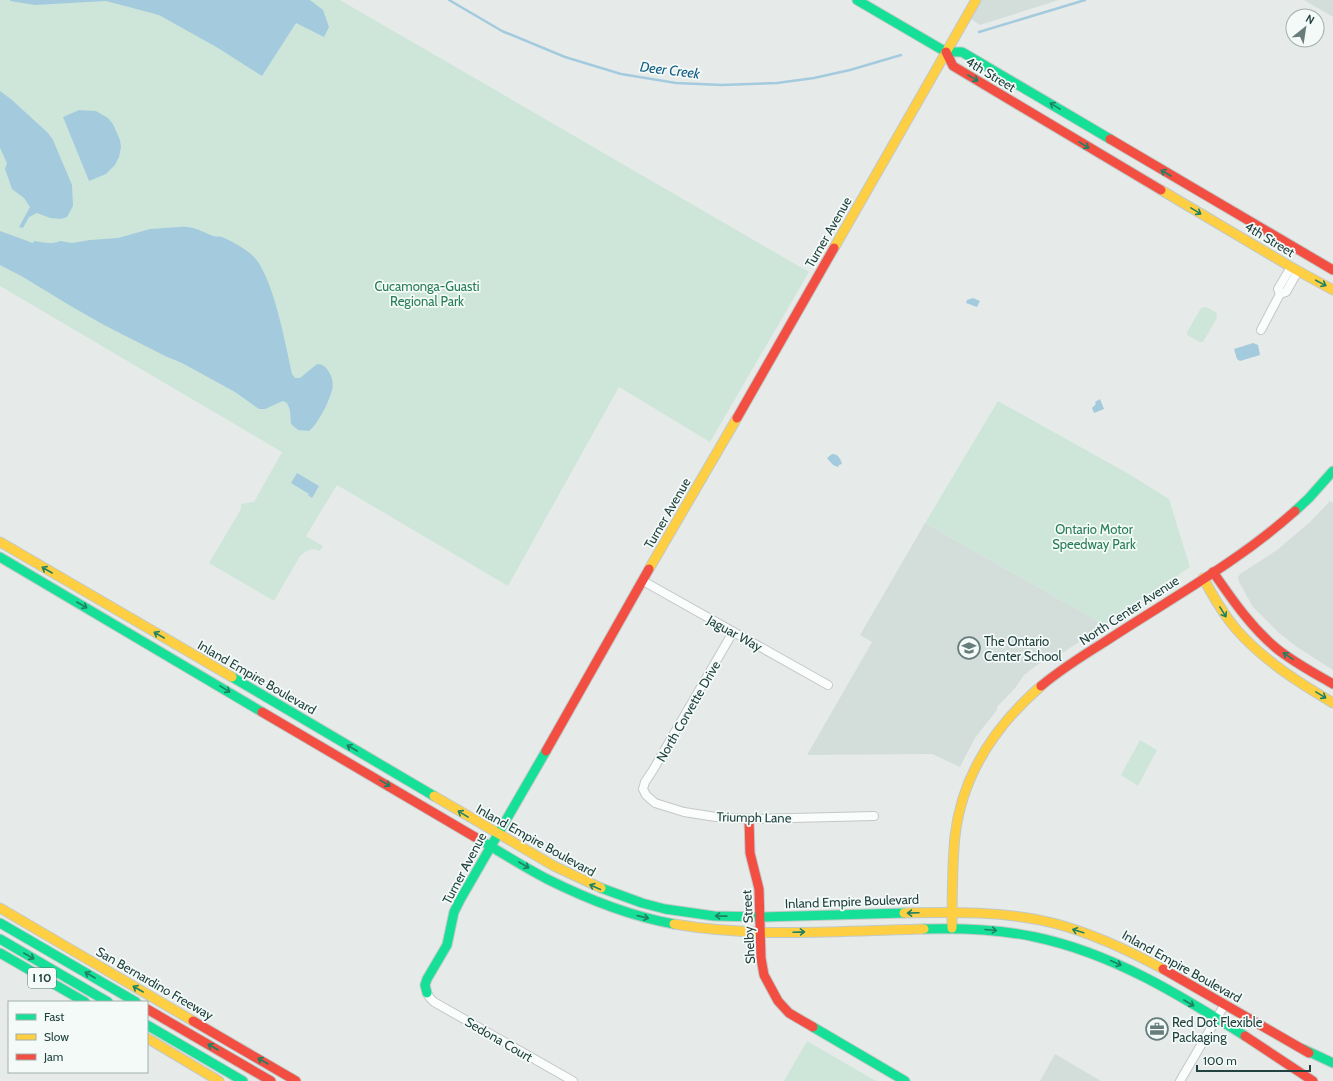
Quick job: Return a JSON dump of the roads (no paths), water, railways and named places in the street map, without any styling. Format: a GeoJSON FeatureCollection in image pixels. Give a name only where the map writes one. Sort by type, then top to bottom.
{"type":"FeatureCollection","features":[{"type":"Feature","properties":{"kind":"main road"},"geometry":{"type":"LineString","coordinates":[[857,0],[946,52]]}},
{"type":"Feature","properties":{"kind":"main road","name":"Turner Avenue"},"geometry":{"type":"LineString","coordinates":[[427,993],[425,985],[427,979],[447,945],[454,912],[460,900],[976,0]]}},
{"type":"Feature","properties":{"kind":"main road","name":"4th Street"},"geometry":{"type":"LineString","coordinates":[[1333,270],[962,52],[946,52],[953,66],[1294,269],[1333,290]]}},
{"type":"Feature","properties":{"kind":"main road","name":"North Center Avenue"},"geometry":{"type":"LineString","coordinates":[[952,928],[954,836],[961,803],[974,768],[992,739],[1010,716],[1030,694],[1052,677],[1127,626],[1214,572],[1278,526],[1307,500],[1333,471]]}},
{"type":"Feature","properties":{"kind":"main road","name":"Inland Empire Boulevard"},"geometry":{"type":"LineString","coordinates":[[0,542],[554,867],[606,892],[672,910],[715,916],[760,917],[952,912],[1007,915],[1030,918],[1083,932],[1128,949],[1161,966],[1333,1068]]}},
{"type":"Feature","properties":{"kind":"main road","name":"Inland Empire Boulevard"},"geometry":{"type":"LineString","coordinates":[[0,557],[491,846],[562,886],[602,904],[633,915],[693,927],[760,933],[952,928],[1014,933],[1044,939],[1097,955],[1142,976],[1270,1052],[1313,1081]]}},
{"type":"Feature","properties":{"kind":"main road"},"geometry":{"type":"LineString","coordinates":[[1214,572],[1246,618],[1265,638],[1288,657],[1333,684]]}},
{"type":"Feature","properties":{"kind":"main road"},"geometry":{"type":"LineString","coordinates":[[1203,578],[1225,615],[1257,651],[1296,680],[1333,703]]}},
{"type":"Feature","properties":{"kind":"main road","name":"Shelby Street"},"geometry":{"type":"LineString","coordinates":[[749,819],[750,852],[759,889],[761,958],[764,975],[770,988],[778,1001],[789,1013],[905,1081]]}},
{"type":"Feature","properties":{"kind":"main road"},"geometry":{"type":"LineString","coordinates":[[0,903],[15,917]]}},
{"type":"Feature","properties":{"kind":"main road","name":"San Bernardino Freeway"},"geometry":{"type":"LineString","coordinates":[[0,908],[296,1081]]}},
{"type":"Feature","properties":{"kind":"main road"},"geometry":{"type":"LineString","coordinates":[[0,923],[134,1001]]}},
{"type":"Feature","properties":{"kind":"main road"},"geometry":{"type":"LineString","coordinates":[[0,939],[106,1001]]}},
{"type":"Feature","properties":{"kind":"main road","name":"I 10"},"geometry":{"type":"LineString","coordinates":[[0,953],[83,1001]]}},
{"type":"Feature","properties":{"kind":"main road"},"geometry":{"type":"LineString","coordinates":[[0,956],[10,959]]}},
{"type":"Feature","properties":{"kind":"main road"},"geometry":{"type":"LineString","coordinates":[[148,1010],[270,1081]]}},
{"type":"Feature","properties":{"kind":"main road"},"geometry":{"type":"LineString","coordinates":[[148,1026],[243,1081]]}},
{"type":"Feature","properties":{"kind":"main road"},"geometry":{"type":"LineString","coordinates":[[148,1039],[219,1081]]}},
{"type":"Feature","properties":{"kind":"main road"},"geometry":{"type":"LineString","coordinates":[[1303,1049],[1333,1063]]}},
{"type":"Feature","properties":{"kind":"street"},"geometry":{"type":"LineString","coordinates":[[1261,330],[1280,294],[1278,289],[1294,269]]}},
{"type":"Feature","properties":{"kind":"street","name":"Jaguar Way"},"geometry":{"type":"LineString","coordinates":[[643,581],[828,686]]}},
{"type":"Feature","properties":{"kind":"street","name":"North Corvette Drive"},"geometry":{"type":"LineString","coordinates":[[643,789],[645,782],[733,632]]}},
{"type":"Feature","properties":{"kind":"street","name":"Triumph Lane"},"geometry":{"type":"LineString","coordinates":[[643,789],[646,795],[655,803],[684,812],[716,817],[749,819],[874,816]]}},
{"type":"Feature","properties":{"kind":"street","name":"Sedona Court"},"geometry":{"type":"LineString","coordinates":[[427,993],[434,1002],[573,1081]]}},
{"type":"Feature","properties":{"kind":"street"},"geometry":{"type":"LineString","coordinates":[[1180,1081],[1225,1004]]}},
{"type":"Feature","properties":{"kind":"water"},"geometry":{"type":"Polygon","coordinates":[[[10,0],[310,0],[323,10],[329,27],[324,37],[296,23],[262,76],[218,48],[159,15],[106,1],[35,5],[10,0]]]}},
{"type":"Feature","properties":{"kind":"water"},"geometry":{"type":"Polygon","coordinates":[[[0,91],[48,133],[53,140],[72,185],[73,206],[67,217],[61,219],[50,218],[37,213],[29,217],[23,228],[19,227],[30,207],[24,198],[12,189],[5,169],[7,163],[0,148],[0,91]]]}},
{"type":"Feature","properties":{"kind":"water"},"geometry":{"type":"Polygon","coordinates":[[[79,110],[96,111],[108,118],[113,124],[120,140],[121,147],[119,157],[115,165],[106,174],[89,181],[63,117],[79,110]]]}},
{"type":"Feature","properties":{"kind":"water"},"geometry":{"type":"Polygon","coordinates":[[[184,227],[193,228],[213,236],[222,237],[239,245],[253,256],[260,265],[273,294],[292,374],[295,378],[300,378],[317,364],[323,365],[328,370],[333,383],[331,395],[319,418],[309,431],[298,430],[291,424],[290,410],[287,403],[283,401],[265,409],[259,409],[235,392],[182,363],[104,325],[0,265],[0,231],[33,243],[34,241],[50,243],[60,241],[72,243],[118,238],[150,229],[184,227]]]}},
{"type":"Feature","properties":{"kind":"water"},"geometry":{"type":"Polygon","coordinates":[[[973,298],[980,301],[977,307],[966,303],[967,300],[973,298]]]}},
{"type":"Feature","properties":{"kind":"water"},"geometry":{"type":"Polygon","coordinates":[[[1253,343],[1258,345],[1260,355],[1240,361],[1237,359],[1234,349],[1253,343]]]}},
{"type":"Feature","properties":{"kind":"water"},"geometry":{"type":"Polygon","coordinates":[[[1100,399],[1104,409],[1094,413],[1092,408],[1096,404],[1095,402],[1100,399]]]}},
{"type":"Feature","properties":{"kind":"water"},"geometry":{"type":"Polygon","coordinates":[[[832,454],[838,456],[841,460],[842,464],[838,467],[833,465],[827,458],[832,454]]]}},
{"type":"Feature","properties":{"kind":"water"},"geometry":{"type":"Polygon","coordinates":[[[297,473],[319,486],[312,498],[308,495],[309,494],[291,483],[297,473]]]}},
{"type":"Feature","properties":{"kind":"waterway","name":"Deer Creek"},"geometry":{"type":"LineString","coordinates":[[449,0],[502,31],[565,57],[621,74],[676,83],[722,85],[777,83],[814,78],[850,70],[901,55]]}},
{"type":"Feature","properties":{"kind":"waterway","name":"Deer Creek"},"geometry":{"type":"LineString","coordinates":[[979,32],[1085,0]]}},
{"type":"Feature","properties":{"kind":"place","name":"The Ontario Center School"},"geometry":{"type":"Point","coordinates":[969,648]}},
{"type":"Feature","properties":{"kind":"place","name":"Red Dot Flexible Packaging"},"geometry":{"type":"Point","coordinates":[1157,1029]}},
{"type":"Feature","properties":{"kind":"park label","name":"Cucamonga-Guasti Regional Park"},"geometry":{"type":"Point","coordinates":[427,294]}},
{"type":"Feature","properties":{"kind":"park label","name":"Ontario Motor Speedway Park"},"geometry":{"type":"Point","coordinates":[1094,536]}}]}
